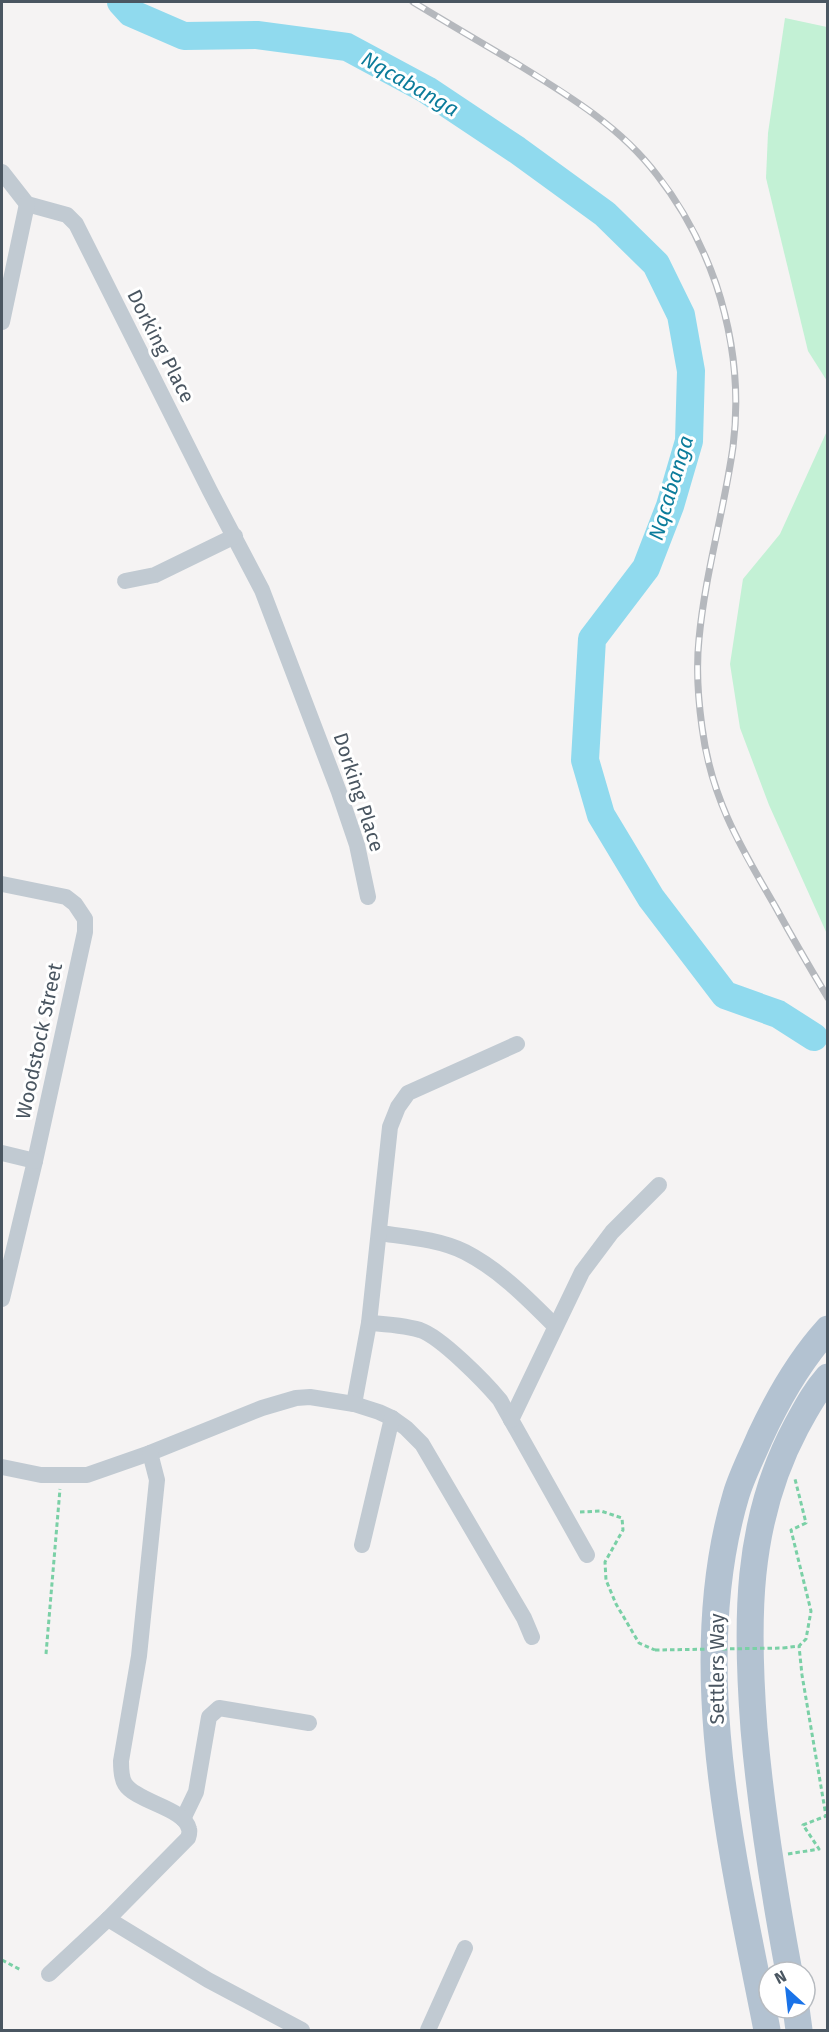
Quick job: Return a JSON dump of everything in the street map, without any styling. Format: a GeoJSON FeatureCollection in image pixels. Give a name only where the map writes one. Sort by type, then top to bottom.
{"type":"FeatureCollection","features":[{"type":"Feature","properties":{"kind":"main road","name":"Settlers Way"},"geometry":{"type":"LineString","coordinates":[[767,2031],[738,1879],[719,1751],[715,1665],[717,1607],[728,1527],[737,1493],[770,1414],[790,1379],[828,1329]]}},
{"type":"Feature","properties":{"kind":"main road","name":"Settlers Way"},"geometry":{"type":"LineString","coordinates":[[787,1960],[759,1790],[749,1659],[749,1613],[758,1539],[766,1500],[786,1447],[816,1391],[828,1377]]}},
{"type":"Feature","properties":{"kind":"street"},"geometry":{"type":"LineString","coordinates":[[2,172],[27,204],[2,322]]}},
{"type":"Feature","properties":{"kind":"street","name":"Dorking Place"},"geometry":{"type":"LineString","coordinates":[[27,204],[67,215],[76,224],[210,491],[235,536],[274,618],[339,792],[357,845],[368,897]]}},
{"type":"Feature","properties":{"kind":"street"},"geometry":{"type":"LineString","coordinates":[[125,581],[155,575],[235,536]]}},
{"type":"Feature","properties":{"kind":"street","name":"Woodstock Street"},"geometry":{"type":"LineString","coordinates":[[2,884],[66,897],[75,904],[85,919],[85,932],[35,1161],[2,1299]]}},
{"type":"Feature","properties":{"kind":"street"},"geometry":{"type":"LineString","coordinates":[[354,1404],[369,1323],[390,1127],[398,1107],[408,1093],[517,1044]]}},
{"type":"Feature","properties":{"kind":"street"},"geometry":{"type":"LineString","coordinates":[[2,1153],[35,1161]]}},
{"type":"Feature","properties":{"kind":"street"},"geometry":{"type":"LineString","coordinates":[[511,1420],[582,1272],[612,1232],[659,1185]]}},
{"type":"Feature","properties":{"kind":"street"},"geometry":{"type":"LineString","coordinates":[[379,1233],[437,1242],[465,1252],[492,1269],[526,1297],[555,1326]]}},
{"type":"Feature","properties":{"kind":"street"},"geometry":{"type":"LineString","coordinates":[[369,1323],[397,1325],[423,1331],[481,1378],[500,1400],[587,1555]]}},
{"type":"Feature","properties":{"kind":"street"},"geometry":{"type":"LineString","coordinates":[[2,1467],[41,1475],[87,1475],[150,1453],[262,1408],[296,1398],[310,1397],[354,1404],[392,1418],[416,1436],[524,1618],[532,1638]]}},
{"type":"Feature","properties":{"kind":"street"},"geometry":{"type":"LineString","coordinates":[[362,1545],[392,1418]]}},
{"type":"Feature","properties":{"kind":"street"},"geometry":{"type":"LineString","coordinates":[[49,1974],[188,1838],[189,1828],[183,1819],[132,1791],[125,1784],[122,1774],[121,1761],[139,1656],[157,1480],[150,1453]]}},
{"type":"Feature","properties":{"kind":"street"},"geometry":{"type":"LineString","coordinates":[[183,1819],[196,1792],[209,1717],[219,1708],[309,1723]]}},
{"type":"Feature","properties":{"kind":"street"},"geometry":{"type":"LineString","coordinates":[[108,1918],[208,1980],[302,2031]]}},
{"type":"Feature","properties":{"kind":"street"},"geometry":{"type":"LineString","coordinates":[[428,2031],[465,1947]]}},
{"type":"Feature","properties":{"kind":"path"},"geometry":{"type":"LineString","coordinates":[[564,1514],[601,1511],[621,1518],[623,1530],[605,1562],[606,1580],[616,1604],[639,1643],[655,1650],[799,1646],[806,1639],[811,1611],[792,1530],[806,1523],[786,1447]]}},
{"type":"Feature","properties":{"kind":"path"},"geometry":{"type":"LineString","coordinates":[[46,1654],[62,1475]]}},
{"type":"Feature","properties":{"kind":"path"},"geometry":{"type":"LineString","coordinates":[[769,1857],[819,1848],[803,1825],[826,1816],[799,1646]]}},
{"type":"Feature","properties":{"kind":"path"},"geometry":{"type":"LineString","coordinates":[[2,1960],[21,1970]]}},
{"type":"Feature","properties":{"kind":"green space"},"geometry":{"type":"Polygon","coordinates":[[[785,18],[827,27],[827,381],[808,351],[766,178],[768,133],[785,18]]]}},
{"type":"Feature","properties":{"kind":"green space"},"geometry":{"type":"Polygon","coordinates":[[[827,431],[827,934],[769,805],[740,728],[730,664],[743,579],[780,534],[827,431]]]}},
{"type":"Feature","properties":{"kind":"waterway","name":"Nqcabanga"},"geometry":{"type":"LineString","coordinates":[[121,2],[131,13],[184,36],[257,35],[347,47],[427,90],[517,150],[605,214],[656,264],[681,315],[691,371],[689,441],[670,506],[646,568],[592,639],[585,760],[601,815],[651,898],[725,995],[778,1014],[814,1037]]}},
{"type":"Feature","properties":{"kind":"railway"},"geometry":{"type":"LineString","coordinates":[[413,2],[553,86],[609,126],[642,157],[666,188],[683,213],[705,255],[727,323],[731,343],[736,406],[733,447],[699,639],[699,705],[706,753],[720,799],[739,842],[828,998]]}}]}
